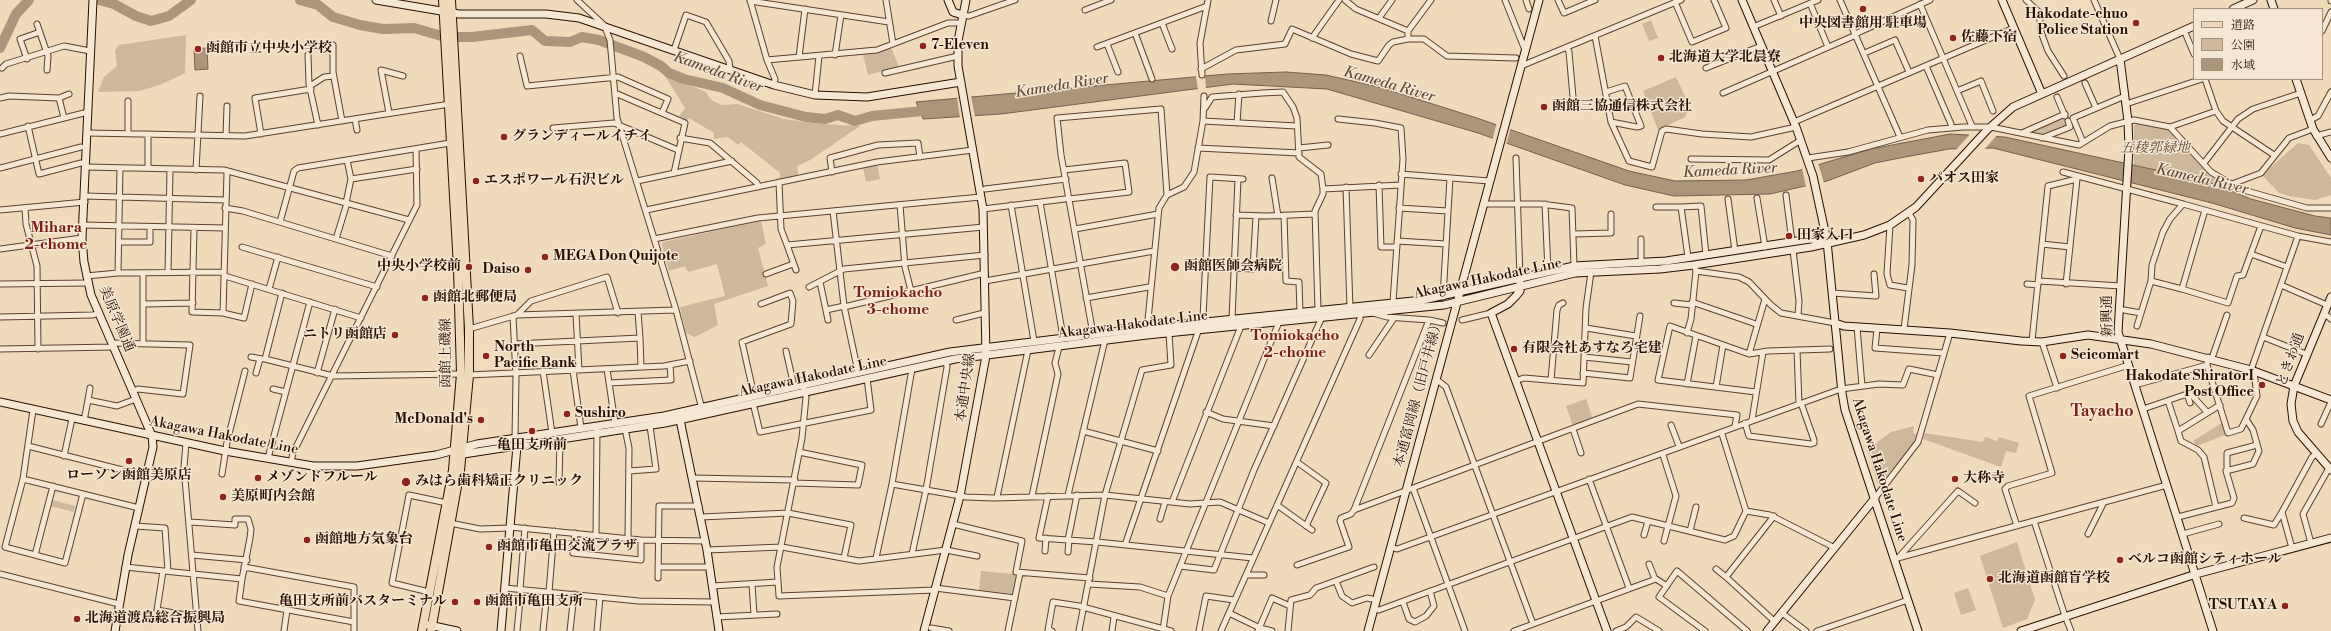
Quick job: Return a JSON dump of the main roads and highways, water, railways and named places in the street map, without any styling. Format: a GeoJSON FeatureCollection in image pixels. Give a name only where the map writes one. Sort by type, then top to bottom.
{"type":"FeatureCollection","features":[{"type":"Feature","properties":{"kind":"main road","name":"函館上磯線"},"geometry":{"type":"LineString","coordinates":[[432,628],[450,523],[459,451],[469,329],[452,104],[444,46],[443,0]]}},
{"type":"Feature","properties":{"kind":"main road","name":"函館上磯線"},"geometry":{"type":"LineString","coordinates":[[452,0],[453,45],[450,143],[465,375]]}},
{"type":"Feature","properties":{"kind":"main road","name":"函館上磯線"},"geometry":{"type":"LineString","coordinates":[[423,627],[459,451]]}},
{"type":"Feature","properties":{"kind":"water"},"geometry":{"type":"Polygon","coordinates":[[[207,48],[208,69],[195,70],[194,49],[207,48]]]}},
{"type":"Feature","properties":{"kind":"water"},"geometry":{"type":"Polygon","coordinates":[[[1286,72],[1326,75],[1379,87],[1477,118],[1629,171],[1675,181],[1746,180],[1797,171],[1871,149],[1950,134],[2005,137],[2206,181],[2251,199],[2315,216],[2331,218],[2331,235],[2295,228],[2212,203],[1993,148],[1949,149],[1875,163],[1827,181],[1770,194],[1674,196],[1625,185],[1478,133],[1327,89],[1233,84],[1001,114],[923,119],[916,102],[1227,74],[1286,72]]]}},
{"type":"Feature","properties":{"kind":"waterway","name":"Kameda River"},"geometry":{"type":"LineString","coordinates":[[0,48],[16,14],[29,0]]}},
{"type":"Feature","properties":{"kind":"waterway","name":"Kameda River"},"geometry":{"type":"LineString","coordinates":[[99,0],[114,4],[136,16],[151,21],[169,16],[191,0]]}},
{"type":"Feature","properties":{"kind":"waterway","name":"Kameda River"},"geometry":{"type":"LineString","coordinates":[[300,0],[318,5],[333,17],[360,25],[383,29],[414,28],[445,37],[472,37],[532,30],[545,41],[570,42],[582,37],[599,40],[644,57],[661,66],[669,73],[684,79],[723,88],[760,105],[806,117],[825,119],[838,115],[855,121],[872,116],[933,110]]}},
{"type":"Feature","properties":{"kind":"place","name":"中央図書館用 駐車場"},"geometry":{"type":"Point","coordinates":[1863,9]}},
{"type":"Feature","properties":{"kind":"place","name":"Hakodate-chuo Police Station"},"geometry":{"type":"Point","coordinates":[2136,23]}},
{"type":"Feature","properties":{"kind":"place","name":"佐藤下宿"},"geometry":{"type":"Point","coordinates":[1953,38]}},
{"type":"Feature","properties":{"kind":"place","name":"7-Eleven"},"geometry":{"type":"Point","coordinates":[923,46]}},
{"type":"Feature","properties":{"kind":"place","name":"函館市立中央小学校"},"geometry":{"type":"Point","coordinates":[198,49]}},
{"type":"Feature","properties":{"kind":"place","name":"北海道大学北晨寮"},"geometry":{"type":"Point","coordinates":[1661,58]}},
{"type":"Feature","properties":{"kind":"place","name":"函館三協通信株式会社"},"geometry":{"type":"Point","coordinates":[1544,107]}},
{"type":"Feature","properties":{"kind":"place","name":"グランディールイチイ"},"geometry":{"type":"Point","coordinates":[504,137]}},
{"type":"Feature","properties":{"kind":"place","name":"パオス田家"},"geometry":{"type":"Point","coordinates":[1921,179]}},
{"type":"Feature","properties":{"kind":"place","name":"エスポワール石沢ビル"},"geometry":{"type":"Point","coordinates":[476,181]}},
{"type":"Feature","properties":{"kind":"place","name":"田家入口"},"geometry":{"type":"Point","coordinates":[1789,236]}},
{"type":"Feature","properties":{"kind":"place","name":"MEGA Don Quijote"},"geometry":{"type":"Point","coordinates":[545,257]}},
{"type":"Feature","properties":{"kind":"place","name":"中央小学校前"},"geometry":{"type":"Point","coordinates":[469,267]}},
{"type":"Feature","properties":{"kind":"place","name":"函館医師会病院"},"geometry":{"type":"Point","coordinates":[1175,267]}},
{"type":"Feature","properties":{"kind":"place","name":"Daiso"},"geometry":{"type":"Point","coordinates":[528,270]}},
{"type":"Feature","properties":{"kind":"place","name":"函館北郵便局"},"geometry":{"type":"Point","coordinates":[425,298]}},
{"type":"Feature","properties":{"kind":"place","name":"ニトリ函館店"},"geometry":{"type":"Point","coordinates":[395,335]}},
{"type":"Feature","properties":{"kind":"place","name":"有限会社あすなろ宅建"},"geometry":{"type":"Point","coordinates":[1514,349]}},
{"type":"Feature","properties":{"kind":"place","name":"North Pacific Bank"},"geometry":{"type":"Point","coordinates":[486,356]}},
{"type":"Feature","properties":{"kind":"place","name":"Seicomart"},"geometry":{"type":"Point","coordinates":[2063,356]}},
{"type":"Feature","properties":{"kind":"place","name":"Hakodate ShiratorI Post Office"},"geometry":{"type":"Point","coordinates":[2262,385]}},
{"type":"Feature","properties":{"kind":"place","name":"Sushiro"},"geometry":{"type":"Point","coordinates":[567,414]}},
{"type":"Feature","properties":{"kind":"place","name":"McDonald's"},"geometry":{"type":"Point","coordinates":[481,420]}},
{"type":"Feature","properties":{"kind":"place","name":"亀田支所前"},"geometry":{"type":"Point","coordinates":[532,431]}},
{"type":"Feature","properties":{"kind":"place","name":"ローソン函館美原店"},"geometry":{"type":"Point","coordinates":[129,461]}},
{"type":"Feature","properties":{"kind":"place","name":"メゾンドフルール"},"geometry":{"type":"Point","coordinates":[258,478]}},
{"type":"Feature","properties":{"kind":"place","name":"大称寺"},"geometry":{"type":"Point","coordinates":[1955,479]}},
{"type":"Feature","properties":{"kind":"place","name":"みはら歯科矯正クリニック"},"geometry":{"type":"Point","coordinates":[406,482]}},
{"type":"Feature","properties":{"kind":"place","name":"美原町内会館"},"geometry":{"type":"Point","coordinates":[223,497]}},
{"type":"Feature","properties":{"kind":"place","name":"函館地方気象台"},"geometry":{"type":"Point","coordinates":[307,540]}},
{"type":"Feature","properties":{"kind":"place","name":"函館市亀田交流プラザ"},"geometry":{"type":"Point","coordinates":[489,547]}},
{"type":"Feature","properties":{"kind":"place","name":"ベルコ函館シティホール"},"geometry":{"type":"Point","coordinates":[2120,560]}},
{"type":"Feature","properties":{"kind":"place","name":"北海道函館盲学校"},"geometry":{"type":"Point","coordinates":[1990,579]}},
{"type":"Feature","properties":{"kind":"place","name":"亀田支所前バスターミナル"},"geometry":{"type":"Point","coordinates":[455,602]}},
{"type":"Feature","properties":{"kind":"place","name":"函館市亀田支所"},"geometry":{"type":"Point","coordinates":[477,602]}},
{"type":"Feature","properties":{"kind":"place","name":"TSUTAYA"},"geometry":{"type":"Point","coordinates":[2285,606]}},
{"type":"Feature","properties":{"kind":"place","name":"北海道渡島総合振興局"},"geometry":{"type":"Point","coordinates":[77,619]}},
{"type":"Feature","properties":{"kind":"district","name":"Mihara 2-chome"},"geometry":{"type":"Point","coordinates":[56,236]}},
{"type":"Feature","properties":{"kind":"district","name":"Tomiokacho 3-chome"},"geometry":{"type":"Point","coordinates":[898,302]}},
{"type":"Feature","properties":{"kind":"district","name":"Tomiokacho 2-chome"},"geometry":{"type":"Point","coordinates":[1295,344]}},
{"type":"Feature","properties":{"kind":"district","name":"Tayacho"},"geometry":{"type":"Point","coordinates":[2102,412]}},
{"type":"Feature","properties":{"kind":"park label","name":"五稜郭緑地"},"geometry":{"type":"Point","coordinates":[2155,149]}}]}
